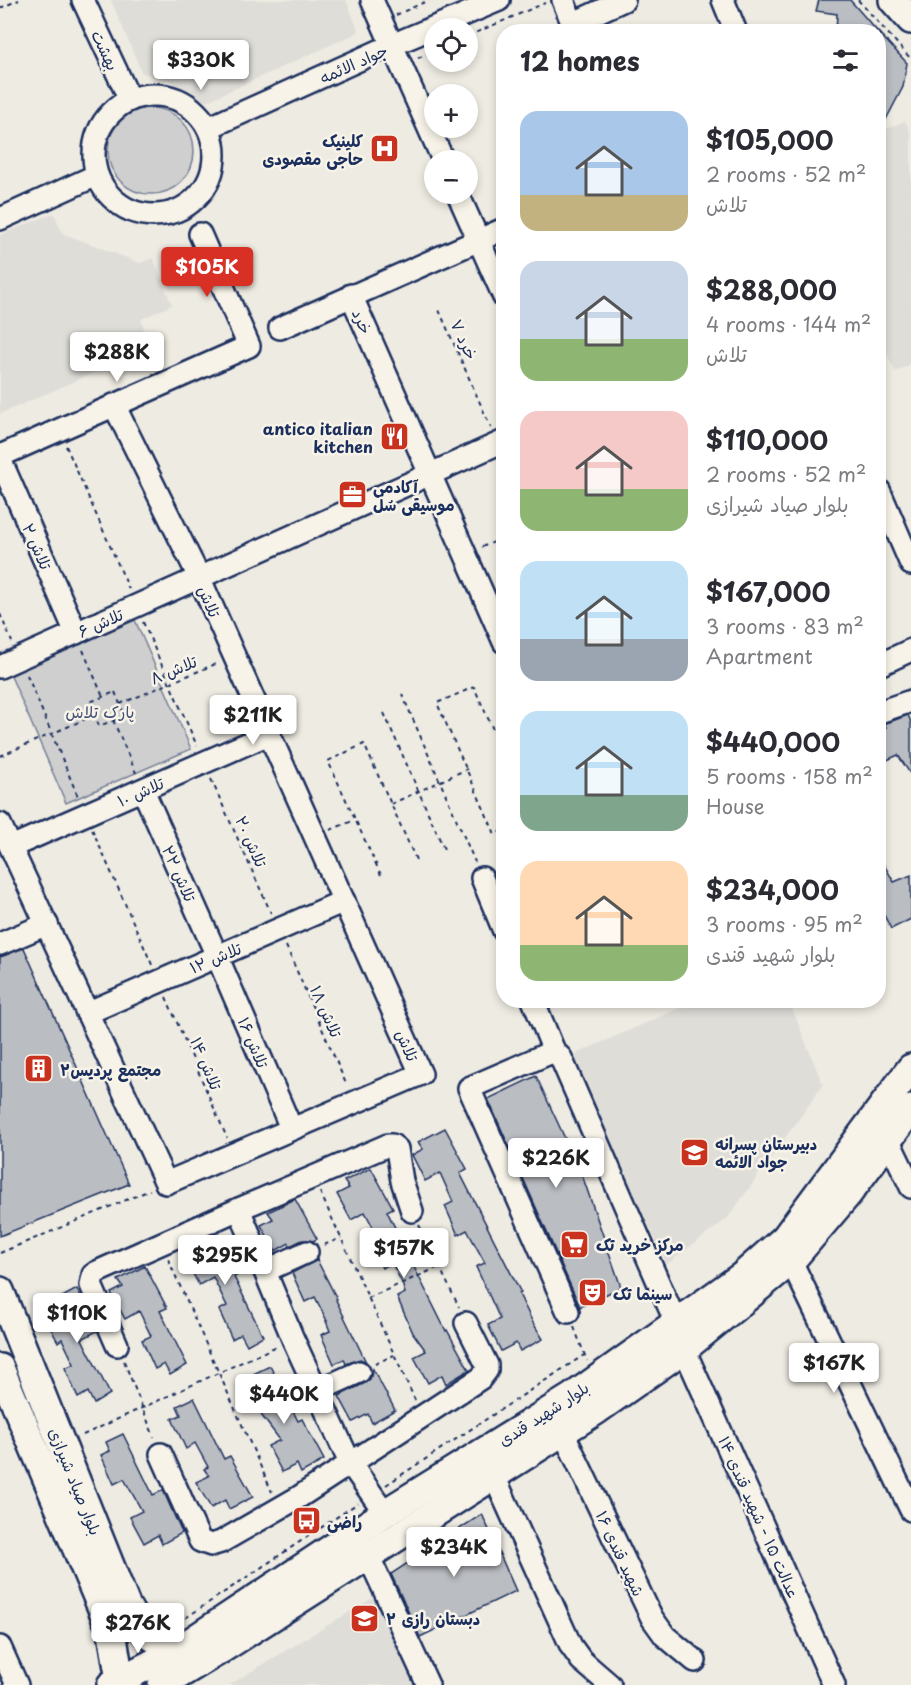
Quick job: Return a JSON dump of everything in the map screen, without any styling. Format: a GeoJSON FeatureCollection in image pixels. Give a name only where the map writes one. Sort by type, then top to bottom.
{"type":"FeatureCollection","features":[{"type":"Feature","properties":{"kind":"main road"},"geometry":{"type":"LineString","coordinates":[[893,0],[911,21]]}},
{"type":"Feature","properties":{"kind":"main road","name":"بلوار شهید قندی"},"geometry":{"type":"LineString","coordinates":[[115,1682],[177,1650],[385,1513],[594,1381],[742,1276],[785,1238],[908,1076]]}},
{"type":"Feature","properties":{"kind":"main road","name":"بلوار شهید قندی"},"geometry":{"type":"LineString","coordinates":[[162,1685],[563,1432],[684,1349],[791,1261],[848,1194],[911,1109]]}},
{"type":"Feature","properties":{"kind":"main road","name":"بلوار صیاد شیرازی"},"geometry":{"type":"LineString","coordinates":[[0,1291],[126,1605],[115,1682]]}},
{"type":"Feature","properties":{"kind":"main road","name":"بلوار صیاد شیرازی"},"geometry":{"type":"LineString","coordinates":[[0,1368],[124,1626],[177,1650]]}},
{"type":"Feature","properties":{"kind":"street","name":"بهشت"},"geometry":{"type":"LineString","coordinates":[[83,0],[130,100]]}},
{"type":"Feature","properties":{"kind":"street"},"geometry":{"type":"LineString","coordinates":[[372,0],[439,150]]}},
{"type":"Feature","properties":{"kind":"street","name":"جواد الائمه"},"geometry":{"type":"LineString","coordinates":[[208,128],[392,45],[499,0]]}},
{"type":"Feature","properties":{"kind":"street"},"geometry":{"type":"LineString","coordinates":[[563,1],[571,20],[578,21],[624,0]]}},
{"type":"Feature","properties":{"kind":"street"},"geometry":{"type":"LineString","coordinates":[[723,0],[733,24]]}},
{"type":"Feature","properties":{"kind":"street"},"geometry":{"type":"LineString","coordinates":[[147,95],[166,96],[183,102],[197,113],[208,128],[213,145],[214,163],[209,180],[199,195],[186,207],[169,214],[151,215],[134,212],[118,203],[106,191],[97,175],[94,157],[96,139],[103,123],[115,109],[130,100],[147,95]]}},
{"type":"Feature","properties":{"kind":"street"},"geometry":{"type":"LineString","coordinates":[[0,219],[97,175]]}},
{"type":"Feature","properties":{"kind":"street"},"geometry":{"type":"LineString","coordinates":[[462,204],[496,279]]}},
{"type":"Feature","properties":{"kind":"street","name":"خرد"},"geometry":{"type":"LineString","coordinates":[[496,231],[351,295],[496,620]]}},
{"type":"Feature","properties":{"kind":"street"},"geometry":{"type":"LineString","coordinates":[[0,457],[249,346],[200,234]]}},
{"type":"Feature","properties":{"kind":"street"},"geometry":{"type":"LineString","coordinates":[[280,328],[351,295]]}},
{"type":"Feature","properties":{"kind":"street","name":"تلاش"},"geometry":{"type":"LineString","coordinates":[[114,405],[199,577],[421,1074],[291,1128],[166,1184]]}},
{"type":"Feature","properties":{"kind":"street"},"geometry":{"type":"LineString","coordinates":[[199,577],[496,445]]}},
{"type":"Feature","properties":{"kind":"street","name":"تلاش ۲"},"geometry":{"type":"LineString","coordinates":[[0,457],[76,633]]}},
{"type":"Feature","properties":{"kind":"street"},"geometry":{"type":"LineString","coordinates":[[886,506],[911,564]]}},
{"type":"Feature","properties":{"kind":"street","name":"تلاش ۶"},"geometry":{"type":"LineString","coordinates":[[0,667],[199,577]]}},
{"type":"Feature","properties":{"kind":"street"},"geometry":{"type":"LineString","coordinates":[[886,661],[911,651]]}},
{"type":"Feature","properties":{"kind":"street"},"geometry":{"type":"LineString","coordinates":[[886,710],[911,701]]}},
{"type":"Feature","properties":{"kind":"street","name":"تلاش ۱۰"},"geometry":{"type":"LineString","coordinates":[[11,847],[269,734]]}},
{"type":"Feature","properties":{"kind":"street","name":"تلاش ۲۲"},"geometry":{"type":"LineString","coordinates":[[143,790],[217,956]]}},
{"type":"Feature","properties":{"kind":"street"},"geometry":{"type":"LineString","coordinates":[[0,824],[166,1184]]}},
{"type":"Feature","properties":{"kind":"street"},"geometry":{"type":"LineString","coordinates":[[482,878],[496,912]]}},
{"type":"Feature","properties":{"kind":"street","name":"تلاش ۱۲"},"geometry":{"type":"LineString","coordinates":[[87,1013],[344,901]]}},
{"type":"Feature","properties":{"kind":"street"},"geometry":{"type":"LineString","coordinates":[[0,944],[46,924]]}},
{"type":"Feature","properties":{"kind":"street","name":"تلاش ۱۶"},"geometry":{"type":"LineString","coordinates":[[217,956],[291,1128]]}},
{"type":"Feature","properties":{"kind":"street"},"geometry":{"type":"LineString","coordinates":[[536,1008],[554,1051],[561,1058],[676,1323]]}},
{"type":"Feature","properties":{"kind":"street"},"geometry":{"type":"LineString","coordinates":[[554,1051],[469,1088],[568,1312]]}},
{"type":"Feature","properties":{"kind":"street"},"geometry":{"type":"LineString","coordinates":[[889,1141],[911,1187]]}},
{"type":"Feature","properties":{"kind":"street"},"geometry":{"type":"LineString","coordinates":[[117,1345],[90,1280],[97,1272],[381,1147],[392,1145],[398,1152],[402,1181],[412,1211]]}},
{"type":"Feature","properties":{"kind":"street"},"geometry":{"type":"LineString","coordinates":[[239,1209],[293,1339],[350,1463],[385,1513]]}},
{"type":"Feature","properties":{"kind":"street"},"geometry":{"type":"LineString","coordinates":[[265,1271],[307,1252]]}},
{"type":"Feature","properties":{"kind":"street"},"geometry":{"type":"LineString","coordinates":[[791,1261],[911,1510]]}},
{"type":"Feature","properties":{"kind":"street"},"geometry":{"type":"LineString","coordinates":[[161,1454],[200,1541],[207,1545],[215,1544],[280,1508],[481,1378],[487,1370],[485,1361],[466,1323]]}},
{"type":"Feature","properties":{"kind":"street","name":"عدالت ۱۵ - شهید قندی ۱۴"},"geometry":{"type":"LineString","coordinates":[[684,1349],[834,1685]]}},
{"type":"Feature","properties":{"kind":"street"},"geometry":{"type":"LineString","coordinates":[[317,1391],[359,1372]]}},
{"type":"Feature","properties":{"kind":"street","name":"شهید قندی ۱۶"},"geometry":{"type":"LineString","coordinates":[[563,1432],[652,1618],[665,1636],[695,1661]]}},
{"type":"Feature","properties":{"kind":"street"},"geometry":{"type":"LineString","coordinates":[[494,1476],[571,1646],[580,1660],[610,1685]]}},
{"type":"Feature","properties":{"kind":"street"},"geometry":{"type":"LineString","coordinates":[[368,1555],[428,1685]]}},
{"type":"Feature","properties":{"kind":"street"},"geometry":{"type":"LineString","coordinates":[[0,1647],[17,1685]]}},
{"type":"Feature","properties":{"kind":"path"},"geometry":{"type":"LineString","coordinates":[[0,8],[19,0]]}},
{"type":"Feature","properties":{"kind":"path"},"geometry":{"type":"LineString","coordinates":[[381,21],[429,0]]}},
{"type":"Feature","properties":{"kind":"path"},"geometry":{"type":"LineString","coordinates":[[858,0],[880,24]]}},
{"type":"Feature","properties":{"kind":"path"},"geometry":{"type":"LineString","coordinates":[[478,32],[546,2],[549,8],[563,1]]}},
{"type":"Feature","properties":{"kind":"path"},"geometry":{"type":"LineString","coordinates":[[886,31],[911,59]]}},
{"type":"Feature","properties":{"kind":"path","name":"خرد ۷"},"geometry":{"type":"LineString","coordinates":[[439,310],[496,432]]}},
{"type":"Feature","properties":{"kind":"path"},"geometry":{"type":"LineString","coordinates":[[465,554],[496,541]]}},
{"type":"Feature","properties":{"kind":"path"},"geometry":{"type":"LineString","coordinates":[[76,633],[103,697]]}},
{"type":"Feature","properties":{"kind":"path","name":"تلاش ۸"},"geometry":{"type":"LineString","coordinates":[[120,704],[235,656]]}},
{"type":"Feature","properties":{"kind":"path"},"geometry":{"type":"LineString","coordinates":[[496,736],[474,687],[437,703],[496,834]]}},
{"type":"Feature","properties":{"kind":"path"},"geometry":{"type":"LineString","coordinates":[[115,692],[125,716],[99,726],[90,702],[103,697],[115,692]]}},
{"type":"Feature","properties":{"kind":"path"},"geometry":{"type":"LineString","coordinates":[[402,694],[482,878]]}},
{"type":"Feature","properties":{"kind":"path"},"geometry":{"type":"LineString","coordinates":[[384,713],[444,849]]}},
{"type":"Feature","properties":{"kind":"path"},"geometry":{"type":"LineString","coordinates":[[0,756],[95,715]]}},
{"type":"Feature","properties":{"kind":"path"},"geometry":{"type":"LineString","coordinates":[[113,720],[143,790]]}},
{"type":"Feature","properties":{"kind":"path"},"geometry":{"type":"LineString","coordinates":[[381,875],[328,761],[364,744],[417,862]]}},
{"type":"Feature","properties":{"kind":"path","name":"تلاش ۲۰"},"geometry":{"type":"LineString","coordinates":[[204,763],[278,929]]}},
{"type":"Feature","properties":{"kind":"path"},"geometry":{"type":"LineString","coordinates":[[391,804],[467,769]]}},
{"type":"Feature","properties":{"kind":"path"},"geometry":{"type":"LineString","coordinates":[[315,836],[355,820]]}},
{"type":"Feature","properties":{"kind":"path","name":"تلاش ۱۸"},"geometry":{"type":"LineString","coordinates":[[278,929],[354,1102]]}},
{"type":"Feature","properties":{"kind":"path","name":"تلاش ۱۴"},"geometry":{"type":"LineString","coordinates":[[159,981],[234,1154]]}},
{"type":"Feature","properties":{"kind":"path"},"geometry":{"type":"LineString","coordinates":[[313,1176],[422,1416]]}},
{"type":"Feature","properties":{"kind":"path"},"geometry":{"type":"LineString","coordinates":[[0,1253],[166,1184]]}},
{"type":"Feature","properties":{"kind":"path"},"geometry":{"type":"LineString","coordinates":[[412,1211],[466,1323]]}},
{"type":"Feature","properties":{"kind":"path"},"geometry":{"type":"LineString","coordinates":[[161,1244],[280,1508]]}},
{"type":"Feature","properties":{"kind":"path"},"geometry":{"type":"LineString","coordinates":[[368,1298],[439,1267]]}},
{"type":"Feature","properties":{"kind":"path"},"geometry":{"type":"LineString","coordinates":[[568,1312],[594,1381]]}},
{"type":"Feature","properties":{"kind":"path"},"geometry":{"type":"LineString","coordinates":[[83,1435],[293,1339]]}},
{"type":"Feature","properties":{"kind":"path"},"geometry":{"type":"LineString","coordinates":[[117,1345],[161,1454]]}},
{"type":"Feature","properties":{"kind":"path"},"geometry":{"type":"LineString","coordinates":[[359,1372],[394,1355]]}},
{"type":"Feature","properties":{"kind":"shaded area"},"geometry":{"type":"Polygon","coordinates":[[[111,0],[346,0],[359,32],[205,102],[167,79],[142,73],[111,0]]]}},
{"type":"Feature","properties":{"kind":"shaded area"},"geometry":{"type":"Polygon","coordinates":[[[905,121],[911,134],[911,364],[895,372],[886,351],[886,129],[905,121]]]}},
{"type":"Feature","properties":{"kind":"shaded area"},"geometry":{"type":"Polygon","coordinates":[[[54,213],[62,233],[140,263],[153,258],[172,305],[141,319],[150,348],[0,414],[0,235],[54,213]]]}},
{"type":"Feature","properties":{"kind":"shaded area","name":"دبیرستان پسرانه جواد الائمه"},"geometry":{"type":"Polygon","coordinates":[[[680,1008],[792,1008],[823,1085],[727,1219],[667,1264],[569,1057],[680,1008]]]}},
{"type":"Feature","properties":{"kind":"shaded area","name":"دبستان رازی ۲"},"geometry":{"type":"Polygon","coordinates":[[[381,1593],[421,1685],[229,1685],[381,1593]]]}},
{"type":"Feature","properties":{"kind":"green space"},"geometry":{"type":"Polygon","coordinates":[[[151,108],[175,115],[187,127],[194,151],[187,175],[175,187],[151,194],[127,187],[115,175],[108,151],[115,127],[127,115],[151,108]]]}},
{"type":"Feature","properties":{"kind":"green space","name":"پارک تلاش"},"geometry":{"type":"Polygon","coordinates":[[[135,620],[191,749],[66,803],[10,674],[135,620]]]}},
{"type":"Feature","properties":{"kind":"building"},"geometry":{"type":"Polygon","coordinates":[[[819,0],[850,0],[871,24],[836,24],[837,14],[816,11],[819,0]]]}},
{"type":"Feature","properties":{"kind":"building"},"geometry":{"type":"Polygon","coordinates":[[[886,40],[907,63],[903,87],[886,120],[886,40]]]}},
{"type":"Feature","properties":{"kind":"building"},"geometry":{"type":"Polygon","coordinates":[[[908,715],[911,722],[911,775],[898,755],[886,761],[886,723],[908,715]]]}},
{"type":"Feature","properties":{"kind":"building"},"geometry":{"type":"Polygon","coordinates":[[[886,868],[894,882],[911,875],[911,919],[891,929],[886,919],[886,868]]]}},
{"type":"Feature","properties":{"kind":"building","name":"مجتمع پردیس۲"},"geometry":{"type":"Polygon","coordinates":[[[24,948],[129,1184],[0,1236],[0,957],[24,948]]]}},
{"type":"Feature","properties":{"kind":"building"},"geometry":{"type":"Polygon","coordinates":[[[536,1076],[582,1175],[621,1287],[580,1307],[488,1099],[536,1076]]]}},
{"type":"Feature","properties":{"kind":"building"},"geometry":{"type":"Polygon","coordinates":[[[445,1128],[467,1169],[460,1173],[543,1339],[520,1351],[516,1343],[501,1351],[488,1325],[500,1319],[476,1267],[485,1263],[467,1230],[458,1235],[445,1206],[453,1202],[440,1173],[425,1181],[412,1155],[423,1149],[418,1142],[445,1128]]]}},
{"type":"Feature","properties":{"kind":"building"},"geometry":{"type":"Polygon","coordinates":[[[371,1168],[393,1208],[387,1211],[413,1265],[446,1331],[469,1370],[446,1384],[442,1375],[428,1383],[414,1357],[426,1351],[413,1333],[397,1297],[405,1293],[392,1263],[382,1268],[369,1239],[377,1235],[365,1212],[351,1220],[337,1194],[349,1188],[344,1181],[371,1168]]]}},
{"type":"Feature","properties":{"kind":"building"},"geometry":{"type":"Polygon","coordinates":[[[295,1199],[317,1239],[302,1240],[290,1246],[289,1243],[275,1251],[261,1225],[273,1219],[268,1212],[295,1199]]]}},
{"type":"Feature","properties":{"kind":"building"},"geometry":{"type":"Polygon","coordinates":[[[218,1232],[241,1273],[234,1277],[263,1336],[247,1345],[241,1334],[232,1339],[219,1310],[227,1306],[213,1277],[199,1285],[185,1259],[197,1253],[192,1246],[218,1232]]]}},
{"type":"Feature","properties":{"kind":"building"},"geometry":{"type":"Polygon","coordinates":[[[317,1260],[366,1362],[360,1359],[346,1364],[344,1359],[334,1364],[321,1335],[330,1331],[327,1321],[315,1297],[305,1302],[292,1273],[317,1260]]]}},
{"type":"Feature","properties":{"kind":"building"},"geometry":{"type":"Polygon","coordinates":[[[145,1266],[167,1308],[160,1311],[187,1365],[170,1375],[164,1364],[155,1369],[142,1340],[151,1336],[139,1311],[125,1319],[111,1293],[123,1287],[118,1280],[145,1266]]]}},
{"type":"Feature","properties":{"kind":"building"},"geometry":{"type":"Polygon","coordinates":[[[77,1289],[97,1331],[82,1339],[110,1394],[94,1404],[88,1392],[78,1398],[65,1368],[74,1364],[62,1339],[58,1342],[44,1316],[56,1310],[51,1303],[77,1289]]]}},
{"type":"Feature","properties":{"kind":"building"},"geometry":{"type":"Polygon","coordinates":[[[270,1366],[298,1421],[302,1419],[324,1460],[301,1473],[297,1464],[282,1472],[268,1446],[280,1440],[262,1416],[249,1387],[257,1383],[253,1374],[270,1366]]]}},
{"type":"Feature","properties":{"kind":"building"},"geometry":{"type":"Polygon","coordinates":[[[373,1369],[395,1410],[372,1423],[368,1414],[353,1422],[339,1396],[365,1383],[370,1379],[373,1369]]]}},
{"type":"Feature","properties":{"kind":"building"},"geometry":{"type":"Polygon","coordinates":[[[194,1398],[224,1459],[230,1456],[253,1497],[229,1509],[225,1500],[211,1508],[196,1482],[209,1476],[204,1469],[208,1467],[195,1443],[186,1449],[172,1419],[181,1415],[177,1406],[194,1398]]]}},
{"type":"Feature","properties":{"kind":"building"},"geometry":{"type":"Polygon","coordinates":[[[123,1434],[153,1495],[163,1490],[182,1533],[162,1544],[158,1535],[144,1543],[130,1517],[142,1511],[124,1479],[114,1484],[101,1455],[110,1451],[106,1442],[123,1434]]]}},
{"type":"Feature","properties":{"kind":"building"},"geometry":{"type":"Polygon","coordinates":[[[482,1514],[516,1591],[420,1637],[391,1574],[482,1514]]]}},
{"type":"Feature","properties":{"kind":"place","name":"کلینیک حاجی مقصودی"},"geometry":{"type":"Point","coordinates":[384,149]}},
{"type":"Feature","properties":{"kind":"place","name":"antico italian kitchen"},"geometry":{"type":"Point","coordinates":[394,437]}},
{"type":"Feature","properties":{"kind":"place","name":"آکادمی موسیقی سُل"},"geometry":{"type":"Point","coordinates":[352,495]}},
{"type":"Feature","properties":{"kind":"place","name":"مجتمع پردیس۲"},"geometry":{"type":"Point","coordinates":[39,1069]}},
{"type":"Feature","properties":{"kind":"place","name":"دبیرستان پسرانه جواد الائمه"},"geometry":{"type":"Point","coordinates":[694,1152]}},
{"type":"Feature","properties":{"kind":"place","name":"مرکز خرید تک"},"geometry":{"type":"Point","coordinates":[575,1244]}},
{"type":"Feature","properties":{"kind":"place","name":"سینما تک"},"geometry":{"type":"Point","coordinates":[592,1293]}},
{"type":"Feature","properties":{"kind":"place","name":"راضی"},"geometry":{"type":"Point","coordinates":[306,1521]}},
{"type":"Feature","properties":{"kind":"place","name":"دبستان رازی ۲"},"geometry":{"type":"Point","coordinates":[365,1618]}}]}
